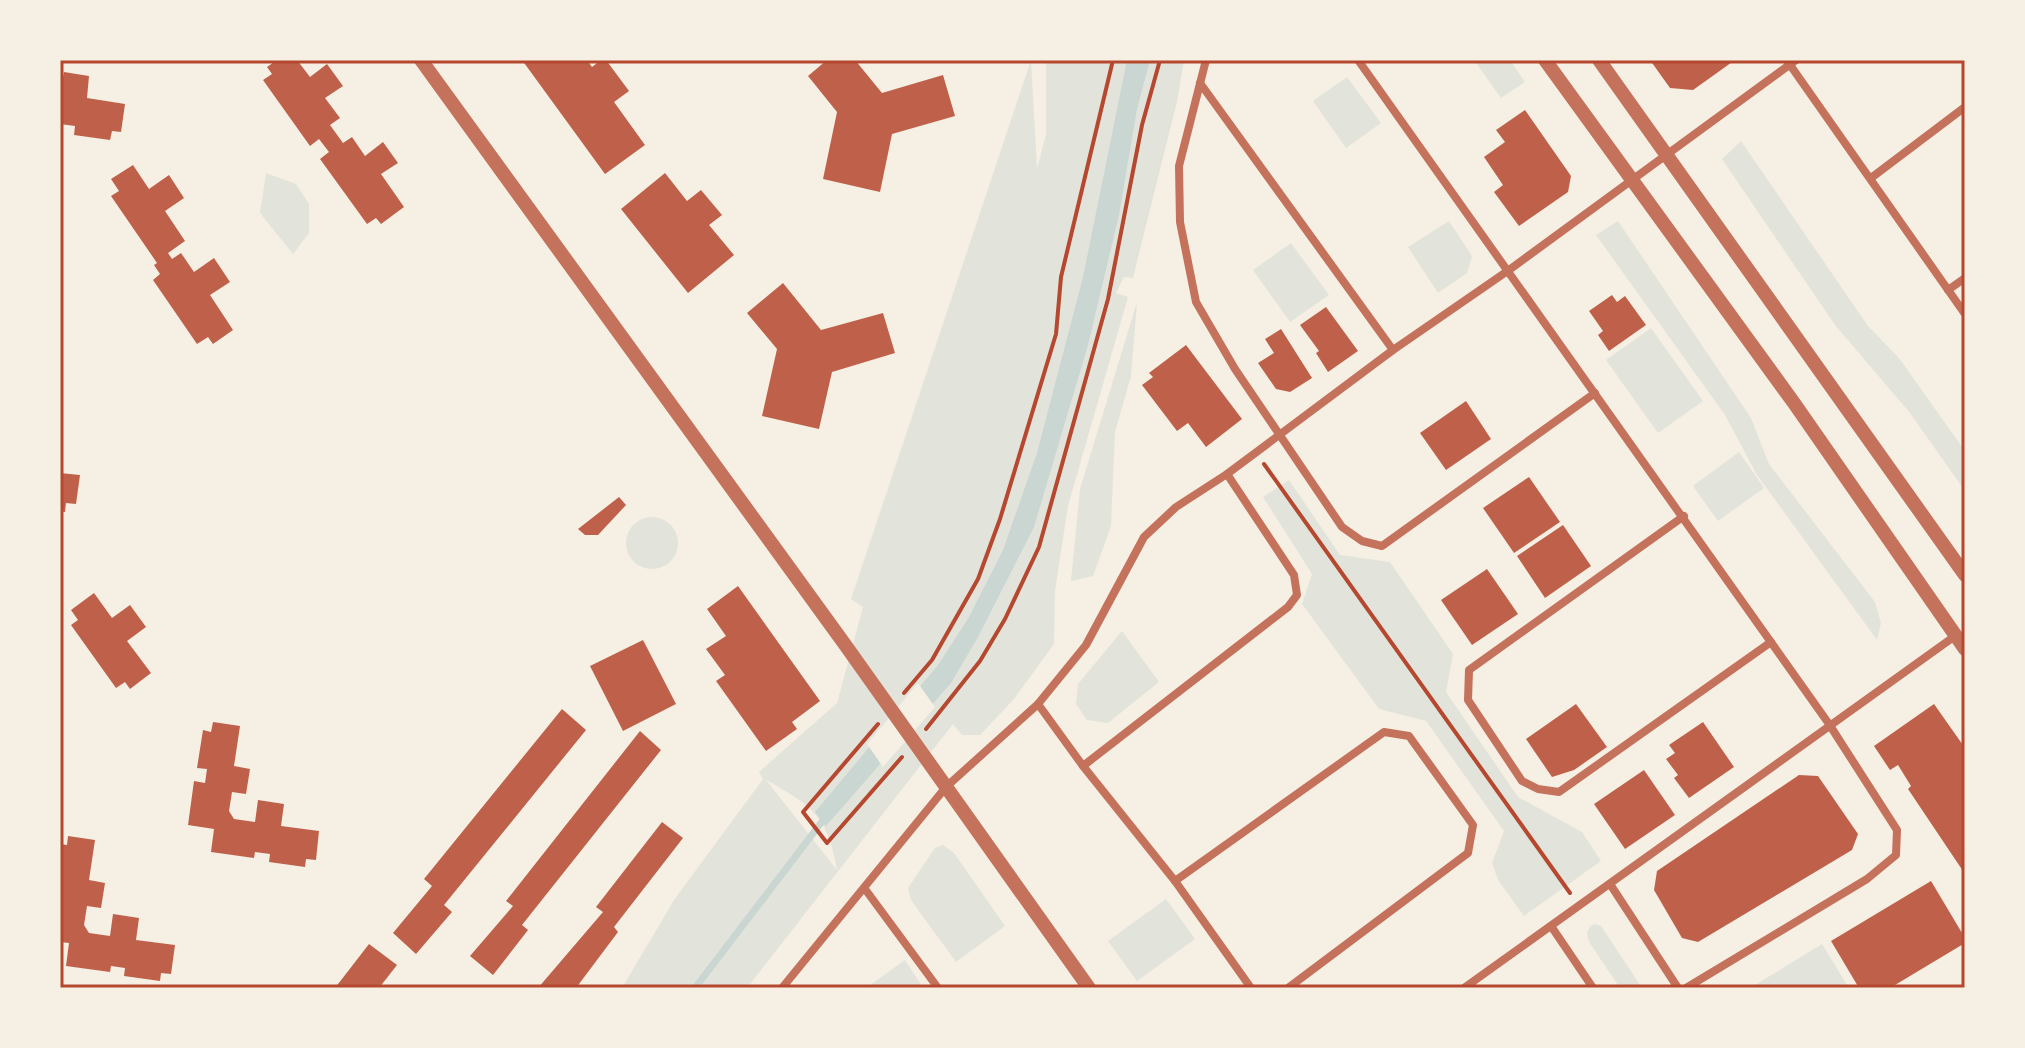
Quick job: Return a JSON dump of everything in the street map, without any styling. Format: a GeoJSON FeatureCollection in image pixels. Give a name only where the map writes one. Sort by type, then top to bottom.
{"type":"FeatureCollection","features":[{"type":"Feature","properties":{"kind":"street"},"geometry":{"type":"LineString","coordinates":[[421,60],[846,646],[1089,988]]}},
{"type":"Feature","properties":{"kind":"street"},"geometry":{"type":"LineString","coordinates":[[1206,60],[1179,166],[1180,222],[1196,302],[1235,369],[1342,527],[1362,541],[1382,546],[1595,393]]}},
{"type":"Feature","properties":{"kind":"street"},"geometry":{"type":"LineString","coordinates":[[1358,60],[1684,516],[1829,724],[1897,830],[1896,855],[1867,879],[1686,988]]}},
{"type":"Feature","properties":{"kind":"street"},"geometry":{"type":"LineString","coordinates":[[1545,60],[1794,403],[1965,649]]}},
{"type":"Feature","properties":{"kind":"street"},"geometry":{"type":"LineString","coordinates":[[1599,60],[1965,575]]}},
{"type":"Feature","properties":{"kind":"street"},"geometry":{"type":"LineString","coordinates":[[782,988],[946,787],[1038,704],[1086,645],[1144,537],[1176,507],[1227,474],[1393,350],[1632,181],[1791,61],[1965,314]]}},
{"type":"Feature","properties":{"kind":"street"},"geometry":{"type":"LineString","coordinates":[[1200,83],[1393,350]]}},
{"type":"Feature","properties":{"kind":"street"},"geometry":{"type":"LineString","coordinates":[[1871,178],[1965,107]]}},
{"type":"Feature","properties":{"kind":"street"},"geometry":{"type":"LineString","coordinates":[[1948,290],[1965,278]]}},
{"type":"Feature","properties":{"kind":"street"},"geometry":{"type":"LineString","coordinates":[[1083,766],[1288,607],[1297,595],[1294,575],[1227,474]]}},
{"type":"Feature","properties":{"kind":"street"},"geometry":{"type":"LineString","coordinates":[[1684,516],[1469,670],[1468,700],[1522,781],[1538,789],[1559,792],[1771,642]]}},
{"type":"Feature","properties":{"kind":"street"},"geometry":{"type":"LineString","coordinates":[[1464,988],[1955,636]]}},
{"type":"Feature","properties":{"kind":"street"},"geometry":{"type":"LineString","coordinates":[[1038,704],[1175,881],[1251,988]]}},
{"type":"Feature","properties":{"kind":"street"},"geometry":{"type":"LineString","coordinates":[[1175,881],[1384,732],[1409,736],[1473,825],[1468,853],[1288,988]]}},
{"type":"Feature","properties":{"kind":"street"},"geometry":{"type":"LineString","coordinates":[[1610,884],[1678,988]]}},
{"type":"Feature","properties":{"kind":"street"},"geometry":{"type":"LineString","coordinates":[[865,889],[938,988]]}},
{"type":"Feature","properties":{"kind":"street"},"geometry":{"type":"LineString","coordinates":[[1551,926],[1593,988]]}},
{"type":"Feature","properties":{"kind":"path"},"geometry":{"type":"LineString","coordinates":[[902,695],[932,660],[978,579],[1000,519],[1056,334],[1061,277],[1113,60]]}},
{"type":"Feature","properties":{"kind":"path"},"geometry":{"type":"LineString","coordinates":[[921,735],[980,661],[1005,619],[1039,547],[1108,299],[1142,125],[1160,60]]}},
{"type":"Feature","properties":{"kind":"path"},"geometry":{"type":"LineString","coordinates":[[1256,452],[1579,905]]}},
{"type":"Feature","properties":{"kind":"path"},"geometry":{"type":"LineString","coordinates":[[882,719],[803,812],[827,843],[910,747]]}},
{"type":"Feature","properties":{"kind":"shaded area"},"geometry":{"type":"Polygon","coordinates":[[[1031,60],[1037,169],[1046,134],[1046,60],[1184,60],[1177,102],[1133,278],[1124,277],[1116,293],[1128,297],[1068,506],[1055,591],[1054,644],[1014,699],[980,735],[962,735],[953,724],[747,988],[622,988],[674,900],[763,779],[759,772],[837,703],[863,607],[851,599],[1031,60]],[[766,780],[837,870],[829,837],[815,814],[795,797],[766,780]]]}},
{"type":"Feature","properties":{"kind":"shaded area"},"geometry":{"type":"Polygon","coordinates":[[[1127,60],[1150,60],[1137,109],[1119,215],[1088,345],[1034,527],[951,683],[826,826],[815,812],[938,665],[969,617],[1003,550],[1037,453],[1083,277],[1127,60]]]}},
{"type":"Feature","properties":{"kind":"shaded area"},"geometry":{"type":"Polygon","coordinates":[[[1474,60],[1510,60],[1525,82],[1501,98],[1474,60]]]}},
{"type":"Feature","properties":{"kind":"shaded area"},"geometry":{"type":"Polygon","coordinates":[[[1347,77],[1381,123],[1346,148],[1313,101],[1347,77]]]}},
{"type":"Feature","properties":{"kind":"shaded area"},"geometry":{"type":"Polygon","coordinates":[[[1741,141],[1868,326],[1899,358],[1965,451],[1965,491],[1910,413],[1835,325],[1722,159],[1741,141]]]}},
{"type":"Feature","properties":{"kind":"shaded area"},"geometry":{"type":"Polygon","coordinates":[[[266,173],[296,184],[309,204],[309,233],[293,254],[260,213],[266,173]]]}},
{"type":"Feature","properties":{"kind":"shaded area"},"geometry":{"type":"Polygon","coordinates":[[[1449,221],[1472,256],[1467,273],[1438,293],[1408,247],[1449,221]]]}},
{"type":"Feature","properties":{"kind":"shaded area"},"geometry":{"type":"Polygon","coordinates":[[[1618,221],[1751,418],[1769,464],[1875,602],[1881,623],[1877,640],[1757,475],[1725,415],[1596,235],[1618,221]]]}},
{"type":"Feature","properties":{"kind":"shaded area"},"geometry":{"type":"Polygon","coordinates":[[[1291,243],[1329,295],[1290,322],[1253,270],[1291,243]]]}},
{"type":"Feature","properties":{"kind":"shaded area"},"geometry":{"type":"Polygon","coordinates":[[[1137,302],[1131,376],[1115,432],[1111,526],[1093,576],[1071,581],[1080,489],[1137,302]]]}},
{"type":"Feature","properties":{"kind":"shaded area"},"geometry":{"type":"Polygon","coordinates":[[[1651,328],[1703,401],[1658,433],[1606,360],[1651,328]]]}},
{"type":"Feature","properties":{"kind":"shaded area"},"geometry":{"type":"Polygon","coordinates":[[[1739,452],[1764,488],[1718,521],[1693,486],[1739,452]]]}},
{"type":"Feature","properties":{"kind":"shaded area"},"geometry":{"type":"Polygon","coordinates":[[[1289,480],[1340,555],[1390,562],[1453,654],[1446,692],[1518,797],[1582,832],[1601,861],[1524,916],[1498,880],[1492,863],[1504,831],[1426,721],[1379,709],[1302,604],[1312,574],[1263,497],[1289,480]]]}},
{"type":"Feature","properties":{"kind":"shaded area"},"geometry":{"type":"Polygon","coordinates":[[[652,517],[670,525],[678,543],[670,561],[652,569],[634,561],[626,543],[634,525],[652,517]]]}},
{"type":"Feature","properties":{"kind":"shaded area"},"geometry":{"type":"Polygon","coordinates":[[[1122,631],[1159,682],[1108,723],[1087,720],[1076,704],[1078,684],[1122,631]]]}},
{"type":"Feature","properties":{"kind":"shaded area"},"geometry":{"type":"Polygon","coordinates":[[[943,845],[954,853],[1005,926],[956,962],[911,900],[908,888],[935,848],[943,845]]]}},
{"type":"Feature","properties":{"kind":"shaded area"},"geometry":{"type":"Polygon","coordinates":[[[1166,899],[1195,939],[1137,981],[1108,941],[1166,899]]]}},
{"type":"Feature","properties":{"kind":"shaded area"},"geometry":{"type":"Polygon","coordinates":[[[1590,926],[1601,926],[1642,988],[1620,988],[1589,942],[1587,933],[1590,926]]]}},
{"type":"Feature","properties":{"kind":"shaded area"},"geometry":{"type":"Polygon","coordinates":[[[1822,944],[1849,988],[1750,988],[1822,944]]]}},
{"type":"Feature","properties":{"kind":"shaded area"},"geometry":{"type":"Polygon","coordinates":[[[905,960],[923,988],[866,988],[905,960]]]}},
{"type":"Feature","properties":{"kind":"pier"},"geometry":{"type":"Polygon","coordinates":[[[918,683],[935,707],[883,767],[867,744],[918,683]]]}},
{"type":"Feature","properties":{"kind":"building"},"geometry":{"type":"Polygon","coordinates":[[[277,60],[297,60],[310,77],[327,64],[343,86],[325,98],[340,118],[330,125],[343,143],[352,137],[365,156],[383,142],[398,163],[381,174],[404,207],[381,224],[376,218],[367,224],[320,159],[329,152],[319,139],[310,146],[263,80],[272,74],[267,67],[277,60]]]}},
{"type":"Feature","properties":{"kind":"building"},"geometry":{"type":"Polygon","coordinates":[[[522,60],[587,60],[592,67],[606,60],[629,91],[614,102],[645,145],[605,174],[522,60]]]}},
{"type":"Feature","properties":{"kind":"building"},"geometry":{"type":"Polygon","coordinates":[[[827,60],[855,60],[882,93],[943,75],[955,116],[892,134],[880,192],[823,179],[837,112],[808,76],[827,60]]]}},
{"type":"Feature","properties":{"kind":"building"},"geometry":{"type":"Polygon","coordinates":[[[1650,60],[1735,60],[1693,90],[1670,88],[1650,60]]]}},
{"type":"Feature","properties":{"kind":"building"},"geometry":{"type":"Polygon","coordinates":[[[64,72],[89,76],[87,98],[125,104],[121,132],[112,131],[110,140],[74,135],[75,126],[60,124],[64,72]]]}},
{"type":"Feature","properties":{"kind":"building"},"geometry":{"type":"Polygon","coordinates":[[[1525,110],[1571,176],[1568,192],[1519,226],[1494,192],[1503,185],[1484,157],[1505,142],[1496,130],[1525,110]]]}},
{"type":"Feature","properties":{"kind":"building"},"geometry":{"type":"Polygon","coordinates":[[[133,165],[149,189],[169,175],[184,198],[165,211],[185,241],[168,253],[172,259],[181,253],[194,272],[214,258],[230,282],[210,295],[233,330],[213,344],[208,337],[197,344],[153,280],[160,274],[154,265],[157,263],[111,196],[119,191],[111,179],[133,165]]]}},
{"type":"Feature","properties":{"kind":"building"},"geometry":{"type":"Polygon","coordinates":[[[665,173],[687,201],[701,190],[722,215],[709,225],[734,255],[688,293],[621,209],[665,173]]]}},
{"type":"Feature","properties":{"kind":"building"},"geometry":{"type":"Polygon","coordinates":[[[783,283],[821,330],[883,313],[895,353],[832,372],[819,429],[762,416],[777,349],[747,313],[783,283]]]}},
{"type":"Feature","properties":{"kind":"building"},"geometry":{"type":"Polygon","coordinates":[[[1612,295],[1617,302],[1625,296],[1646,325],[1609,351],[1598,335],[1603,331],[1589,311],[1612,295]]]}},
{"type":"Feature","properties":{"kind":"building"},"geometry":{"type":"Polygon","coordinates":[[[1326,307],[1358,351],[1328,372],[1316,353],[1319,351],[1300,325],[1326,307]]]}},
{"type":"Feature","properties":{"kind":"building"},"geometry":{"type":"Polygon","coordinates":[[[1281,329],[1312,378],[1290,392],[1276,389],[1258,363],[1274,353],[1265,339],[1281,329]]]}},
{"type":"Feature","properties":{"kind":"building"},"geometry":{"type":"Polygon","coordinates":[[[1186,345],[1242,419],[1206,447],[1188,423],[1177,431],[1142,385],[1153,377],[1149,373],[1186,345]]]}},
{"type":"Feature","properties":{"kind":"building"},"geometry":{"type":"Polygon","coordinates":[[[1466,401],[1491,439],[1446,470],[1420,433],[1466,401]]]}},
{"type":"Feature","properties":{"kind":"building"},"geometry":{"type":"Polygon","coordinates":[[[60,473],[80,475],[76,504],[66,503],[65,512],[60,511],[60,473]]]}},
{"type":"Feature","properties":{"kind":"building"},"geometry":{"type":"Polygon","coordinates":[[[1529,477],[1560,522],[1514,553],[1483,508],[1529,477]]]}},
{"type":"Feature","properties":{"kind":"building"},"geometry":{"type":"Polygon","coordinates":[[[619,497],[626,505],[598,535],[585,535],[578,529],[619,497]]]}},
{"type":"Feature","properties":{"kind":"building"},"geometry":{"type":"Polygon","coordinates":[[[1563,525],[1591,566],[1545,598],[1517,556],[1563,525]]]}},
{"type":"Feature","properties":{"kind":"building"},"geometry":{"type":"Polygon","coordinates":[[[1487,569],[1518,614],[1472,645],[1441,600],[1487,569]]]}},
{"type":"Feature","properties":{"kind":"building"},"geometry":{"type":"Polygon","coordinates":[[[738,586],[820,701],[792,722],[797,729],[766,751],[716,681],[725,675],[706,649],[726,636],[707,609],[738,586]]]}},
{"type":"Feature","properties":{"kind":"building"},"geometry":{"type":"Polygon","coordinates":[[[94,593],[112,618],[130,605],[146,627],[127,641],[151,673],[130,689],[125,682],[116,688],[71,625],[78,620],[71,610],[94,593]]]}},
{"type":"Feature","properties":{"kind":"building"},"geometry":{"type":"Polygon","coordinates":[[[643,640],[676,704],[623,731],[590,666],[643,640]]]}},
{"type":"Feature","properties":{"kind":"building"},"geometry":{"type":"Polygon","coordinates":[[[1576,704],[1607,747],[1574,770],[1552,777],[1526,739],[1576,704]]]}},
{"type":"Feature","properties":{"kind":"building"},"geometry":{"type":"Polygon","coordinates":[[[1934,704],[1965,748],[1965,874],[1908,789],[1911,786],[1898,765],[1890,770],[1874,746],[1934,704]]]}},
{"type":"Feature","properties":{"kind":"building"},"geometry":{"type":"Polygon","coordinates":[[[562,709],[586,730],[444,905],[452,912],[416,954],[393,933],[432,886],[424,879],[562,709]]]}},
{"type":"Feature","properties":{"kind":"building"},"geometry":{"type":"Polygon","coordinates":[[[213,722],[240,726],[234,766],[250,769],[246,794],[232,792],[229,811],[234,819],[255,822],[258,800],[284,804],[281,826],[319,831],[316,860],[306,859],[305,867],[269,862],[270,854],[255,852],[254,858],[211,852],[214,829],[188,825],[194,781],[205,783],[207,769],[197,768],[203,730],[211,732],[213,722]]]}},
{"type":"Feature","properties":{"kind":"building"},"geometry":{"type":"Polygon","coordinates":[[[1703,722],[1734,767],[1689,798],[1674,778],[1678,775],[1666,759],[1675,753],[1669,745],[1703,722]]]}},
{"type":"Feature","properties":{"kind":"building"},"geometry":{"type":"Polygon","coordinates":[[[640,731],[661,750],[522,925],[528,930],[493,975],[470,956],[513,906],[506,901],[640,731]]]}},
{"type":"Feature","properties":{"kind":"building"},"geometry":{"type":"Polygon","coordinates":[[[1644,770],[1675,815],[1625,849],[1594,804],[1644,770]]]}},
{"type":"Feature","properties":{"kind":"building"},"geometry":{"type":"Polygon","coordinates":[[[1799,775],[1818,776],[1858,834],[1852,850],[1698,942],[1682,938],[1654,890],[1657,871],[1799,775]]]}},
{"type":"Feature","properties":{"kind":"building"},"geometry":{"type":"Polygon","coordinates":[[[662,822],[683,838],[614,927],[618,932],[576,988],[538,988],[603,912],[596,907],[662,822]]]}},
{"type":"Feature","properties":{"kind":"building"},"geometry":{"type":"Polygon","coordinates":[[[68,836],[95,840],[89,880],[105,883],[101,908],[87,906],[84,925],[89,933],[110,936],[113,914],[139,918],[136,940],[175,945],[171,974],[161,973],[160,981],[124,976],[125,968],[111,966],[110,972],[66,966],[69,943],[60,942],[60,844],[67,845],[68,836]]]}},
{"type":"Feature","properties":{"kind":"building"},"geometry":{"type":"Polygon","coordinates":[[[1931,881],[1965,938],[1965,943],[1890,988],[1859,988],[1831,941],[1931,881]]]}},
{"type":"Feature","properties":{"kind":"building"},"geometry":{"type":"Polygon","coordinates":[[[369,944],[397,965],[379,988],[335,988],[369,944]]]}},
{"type":"Feature","properties":{"kind":"waterway"},"geometry":{"type":"LineString","coordinates":[[695,988],[827,815]]}}]}
